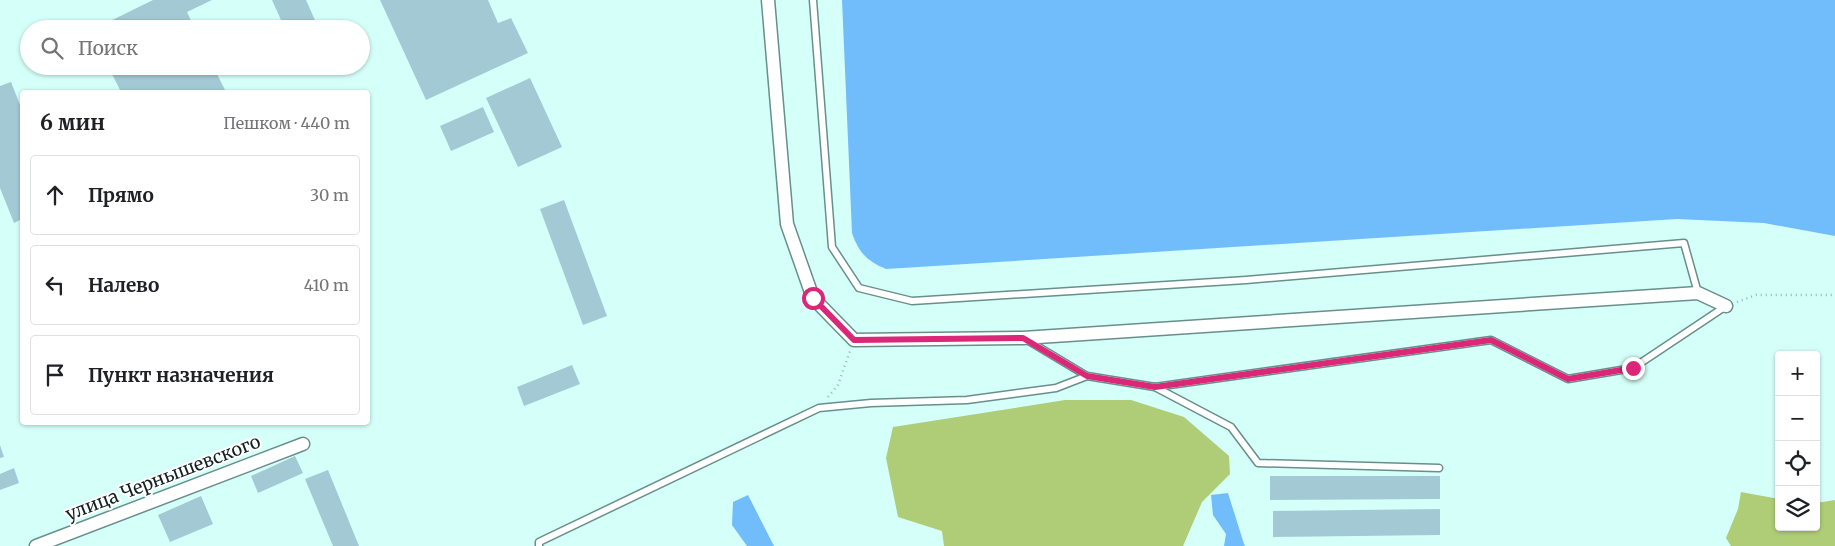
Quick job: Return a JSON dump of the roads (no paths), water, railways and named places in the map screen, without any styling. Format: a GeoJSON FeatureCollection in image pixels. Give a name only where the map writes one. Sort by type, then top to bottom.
{"type":"FeatureCollection","features":[{"type":"Feature","properties":{"kind":"street"},"geometry":{"type":"LineString","coordinates":[[768,0],[788,224],[813,298],[854,340],[1023,338],[1698,293],[1726,306]]}},
{"type":"Feature","properties":{"kind":"street","name":"улица Чернышевского"},"geometry":{"type":"LineString","coordinates":[[36,546],[303,444]]}},
{"type":"Feature","properties":{"kind":"lane"},"geometry":{"type":"LineString","coordinates":[[813,0],[832,247],[860,288],[912,301],[1246,280],[1684,244],[1698,293]]}},
{"type":"Feature","properties":{"kind":"lane"},"geometry":{"type":"LineString","coordinates":[[1023,338],[1087,376],[1155,387],[1491,340],[1568,379],[1633,368],[1726,306]]}},
{"type":"Feature","properties":{"kind":"lane"},"geometry":{"type":"LineString","coordinates":[[539,546],[540,542],[819,408],[871,403],[967,400],[1056,388],[1087,376]]}},
{"type":"Feature","properties":{"kind":"lane"},"geometry":{"type":"LineString","coordinates":[[1155,387],[1231,427],[1258,463],[1439,468]]}},
{"type":"Feature","properties":{"kind":"water"},"geometry":{"type":"Polygon","coordinates":[[[842,0],[1835,0],[1835,236],[1764,223],[1677,219],[886,269],[865,256],[852,233],[842,0]]]}},
{"type":"Feature","properties":{"kind":"water"},"geometry":{"type":"Polygon","coordinates":[[[1228,493],[1245,546],[1224,546],[1226,534],[1213,515],[1211,495],[1228,493]]]}},
{"type":"Feature","properties":{"kind":"water"},"geometry":{"type":"Polygon","coordinates":[[[748,495],[774,546],[747,546],[732,525],[733,502],[748,495]]]}}]}
